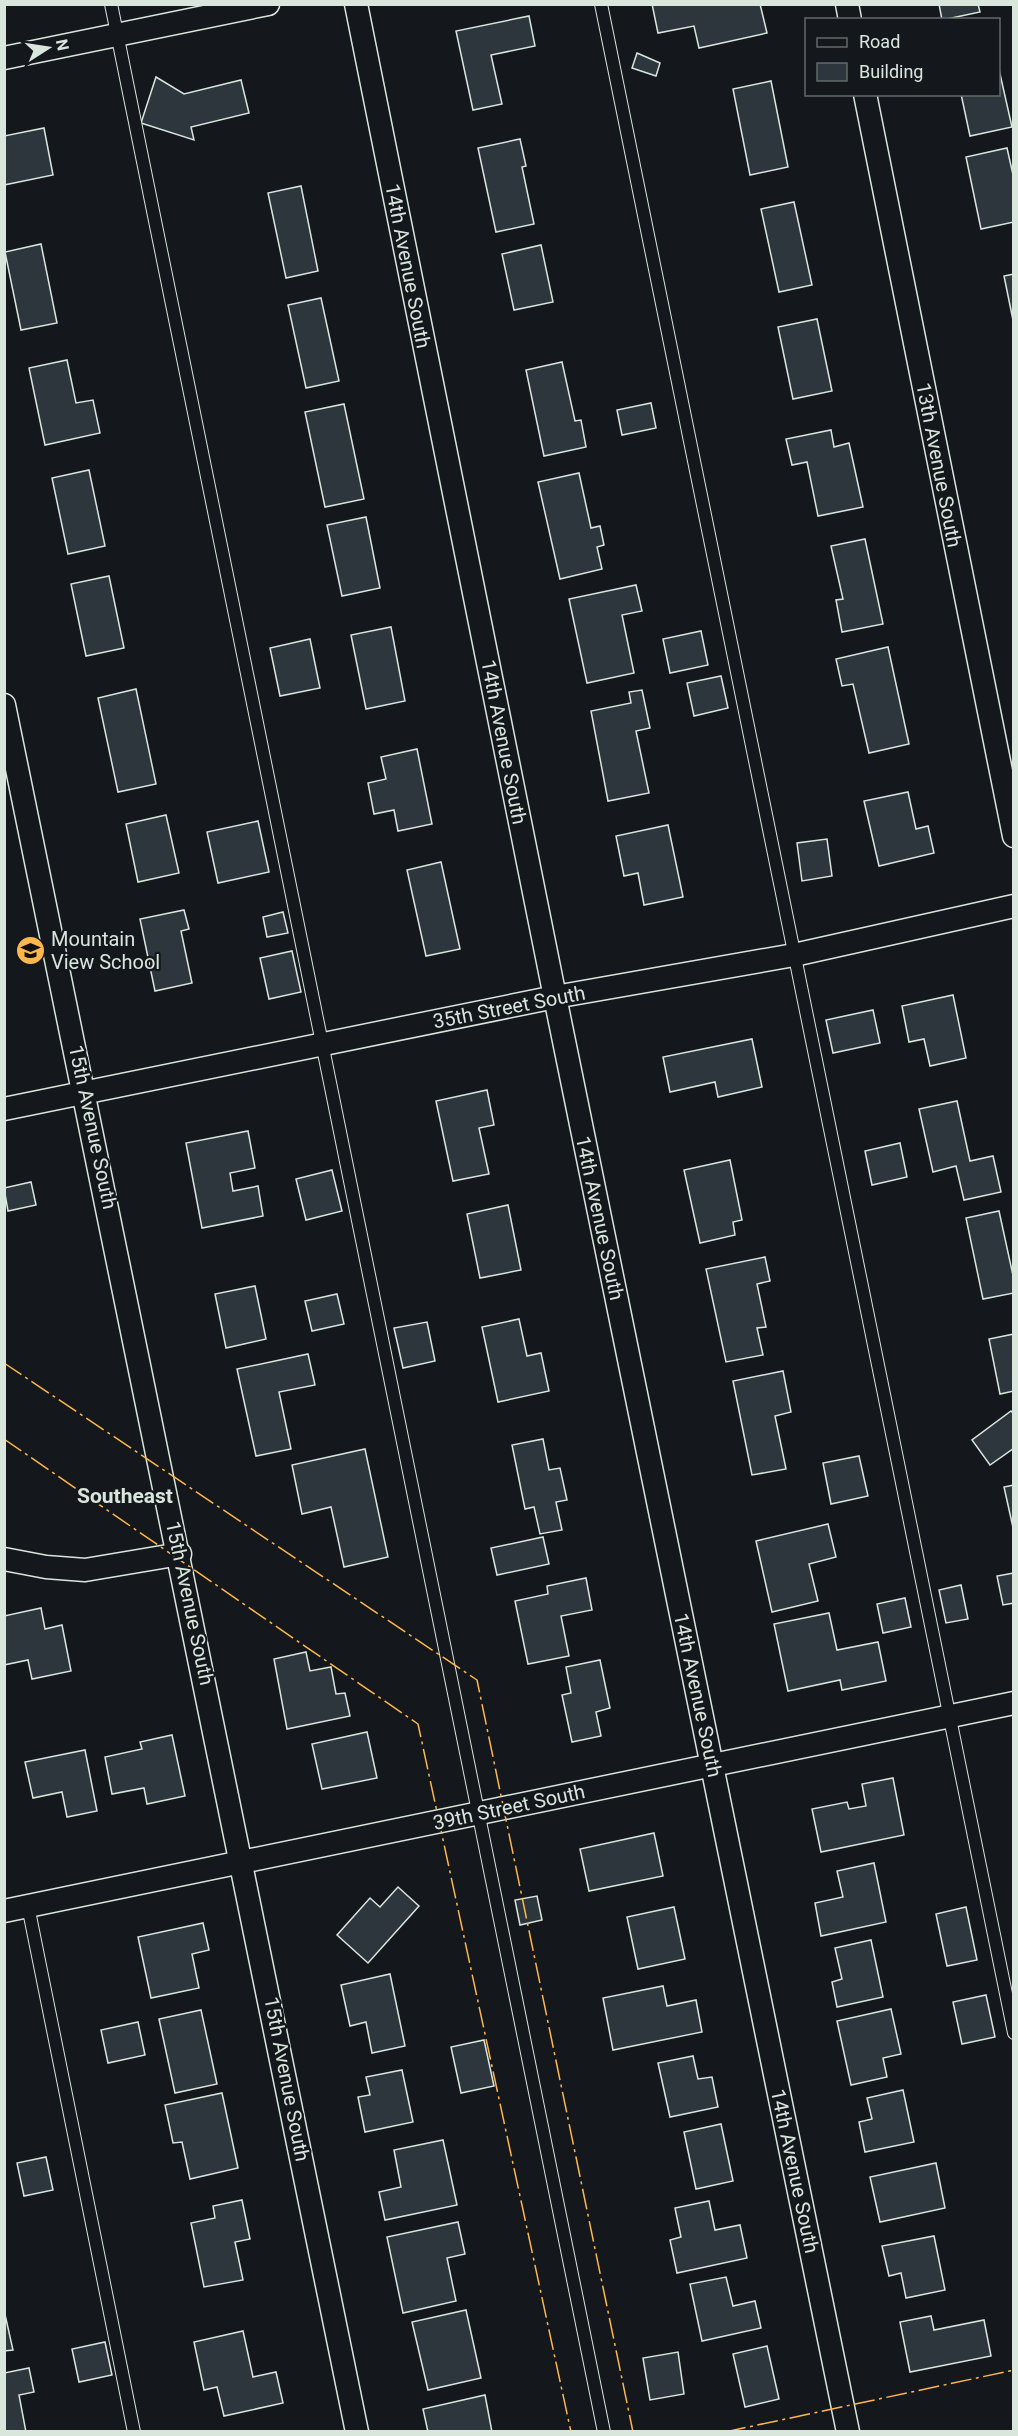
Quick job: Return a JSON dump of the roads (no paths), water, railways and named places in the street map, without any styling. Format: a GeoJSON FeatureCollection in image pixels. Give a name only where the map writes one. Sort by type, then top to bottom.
{"type":"FeatureCollection","features":[{"type":"Feature","properties":{"kind":"street"},"geometry":{"type":"LineString","coordinates":[[4,58],[268,4]]}},
{"type":"Feature","properties":{"kind":"street","name":"14th Avenue South"},"geometry":{"type":"LineString","coordinates":[[356,4],[555,997],[848,2432]]}},
{"type":"Feature","properties":{"kind":"street","name":"13th Avenue South"},"geometry":{"type":"LineString","coordinates":[[865,96],[1014,836]]}},
{"type":"Feature","properties":{"kind":"street","name":"15th Avenue South"},"geometry":{"type":"LineString","coordinates":[[4,705],[86,1093],[357,2432]]}},
{"type":"Feature","properties":{"kind":"street","name":"35th Street South"},"geometry":{"type":"LineString","coordinates":[[4,1109],[555,997],[794,955],[1014,906]]}},
{"type":"Feature","properties":{"kind":"street"},"geometry":{"type":"LineString","coordinates":[[4,1559],[46,1567],[85,1569],[180,1554]]}},
{"type":"Feature","properties":{"kind":"street","name":"39th Street South"},"geometry":{"type":"LineString","coordinates":[[4,1911],[1014,1702]]}},
{"type":"Feature","properties":{"kind":"lane"},"geometry":{"type":"LineString","coordinates":[[111,4],[604,2432]]}},
{"type":"Feature","properties":{"kind":"lane"},"geometry":{"type":"LineString","coordinates":[[601,4],[1014,2033]]}},
{"type":"Feature","properties":{"kind":"lane"},"geometry":{"type":"LineString","coordinates":[[28,1906],[134,2432]]}},
{"type":"Feature","properties":{"kind":"place","name":"Mountain View School"},"geometry":{"type":"Point","coordinates":[30,950]}},
{"type":"Feature","properties":{"kind":"district","name":"Southeast"},"geometry":{"type":"Point","coordinates":[125,1496]}}]}
